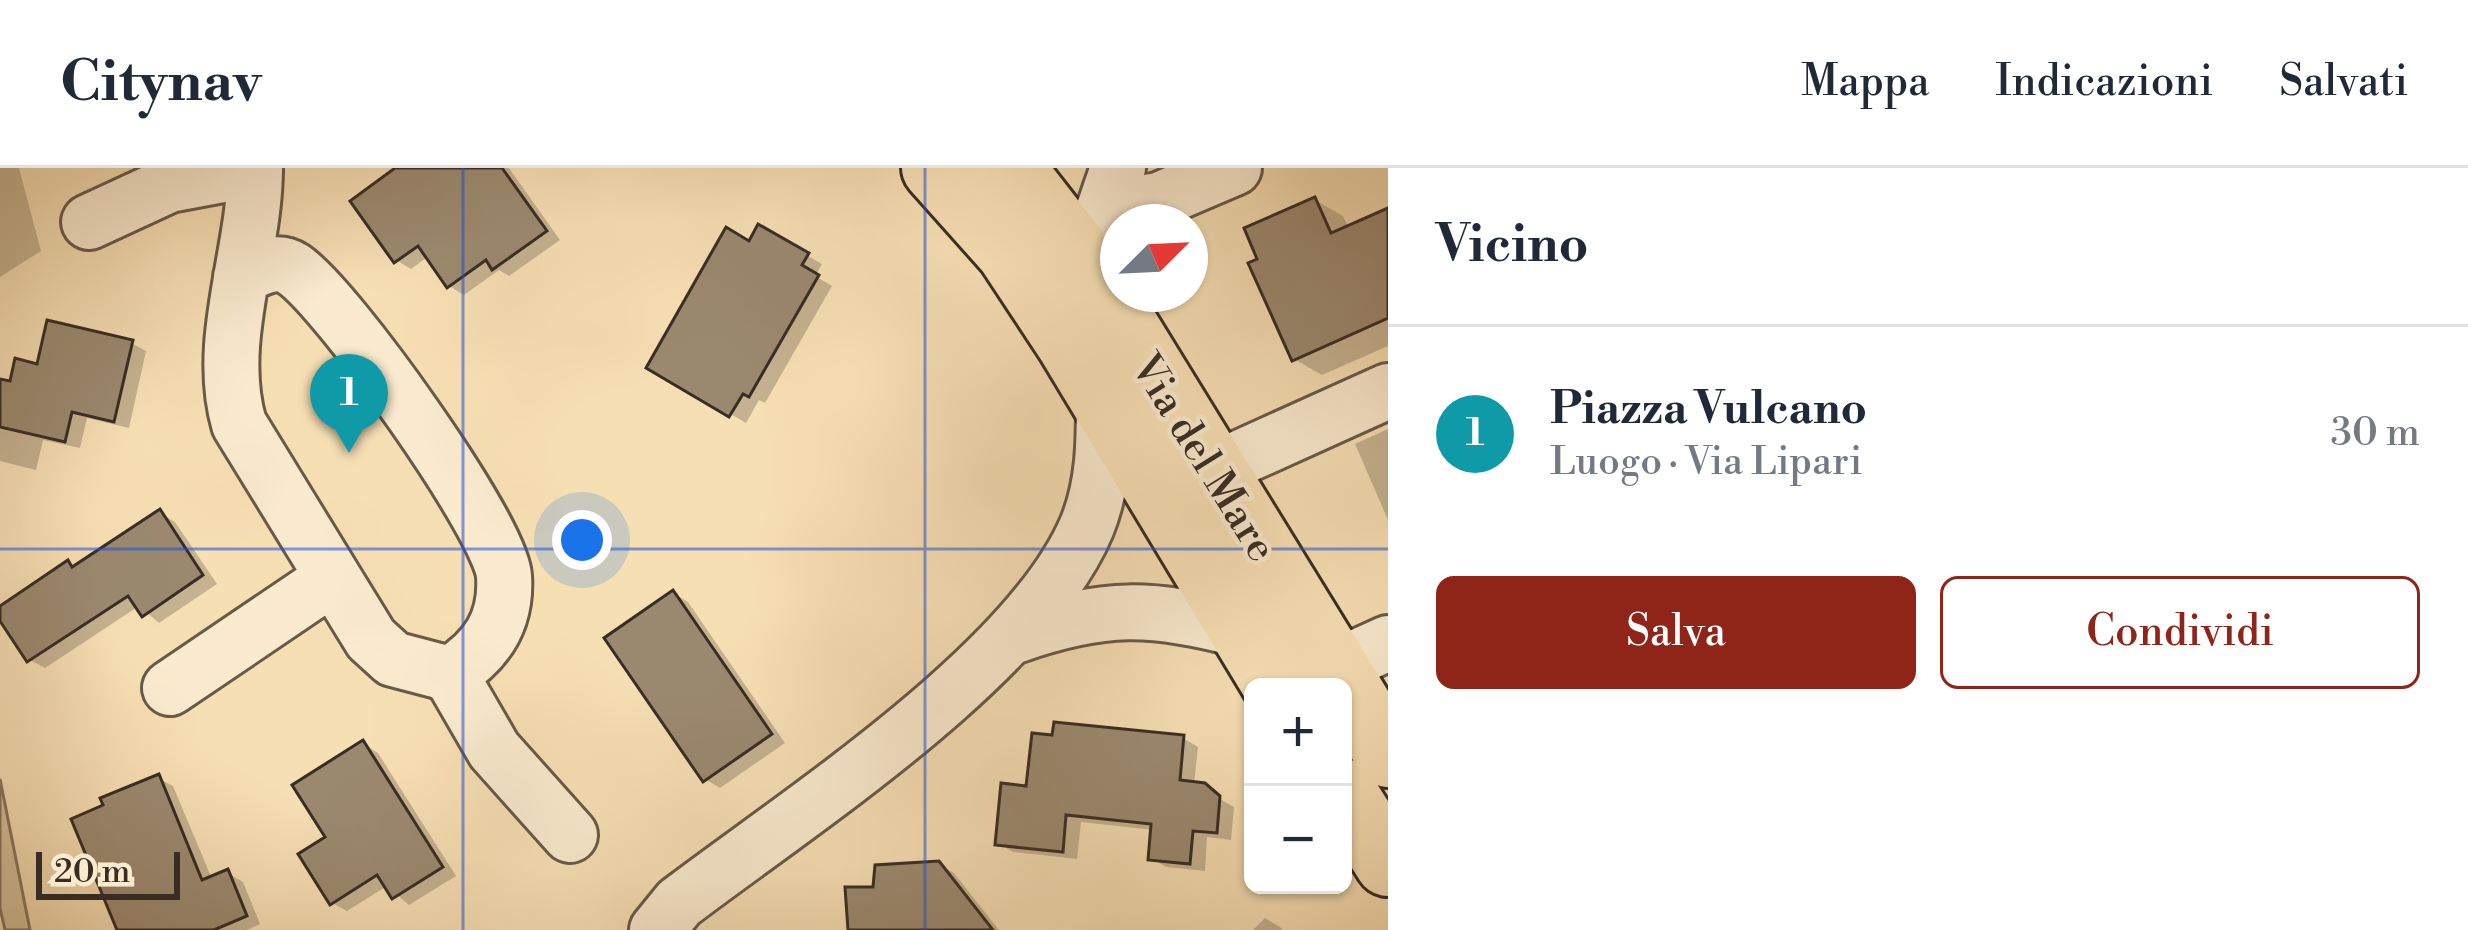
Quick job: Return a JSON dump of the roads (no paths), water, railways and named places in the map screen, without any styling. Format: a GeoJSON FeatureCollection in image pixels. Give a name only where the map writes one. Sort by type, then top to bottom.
{"type":"FeatureCollection","features":[{"type":"Feature","properties":{"kind":"main road","name":"Via del Mare"},"geometry":{"type":"LineString","coordinates":[[935,168],[1009,251],[1104,399],[1241,630],[1333,666]]}},
{"type":"Feature","properties":{"kind":"main road","name":"Via del Mare"},"geometry":{"type":"LineString","coordinates":[[1011,168],[1100,289]]}},
{"type":"Feature","properties":{"kind":"main road","name":"Via del Mare"},"geometry":{"type":"LineString","coordinates":[[1116,312],[1333,666],[1376,760],[1388,863]]}},
{"type":"Feature","properties":{"kind":"street"},"geometry":{"type":"LineString","coordinates":[[1111,189],[1160,200],[1234,168]]}},
{"type":"Feature","properties":{"kind":"street"},"geometry":{"type":"LineString","coordinates":[[88,221],[169,185],[255,182],[266,272],[230,391],[239,424],[371,639],[393,659],[454,680],[494,750],[570,836]]}},
{"type":"Feature","properties":{"kind":"street"},"geometry":{"type":"LineString","coordinates":[[266,272],[363,340],[464,494],[504,572],[502,616],[480,655],[454,680]]}},
{"type":"Feature","properties":{"kind":"street"},"geometry":{"type":"LineString","coordinates":[[1214,470],[1388,392]]}},
{"type":"Feature","properties":{"kind":"street"},"geometry":{"type":"LineString","coordinates":[[675,921],[1015,636],[1087,526],[1103,471],[1104,399]]}},
{"type":"Feature","properties":{"kind":"street"},"geometry":{"type":"LineString","coordinates":[[170,688],[332,579]]}},
{"type":"Feature","properties":{"kind":"street"},"geometry":{"type":"LineString","coordinates":[[1015,636],[1070,616],[1116,609],[1166,610],[1241,630]]}},
{"type":"Feature","properties":{"kind":"place","name":"Piazza Vulcano"},"geometry":{"type":"Point","coordinates":[349,453]}}]}
